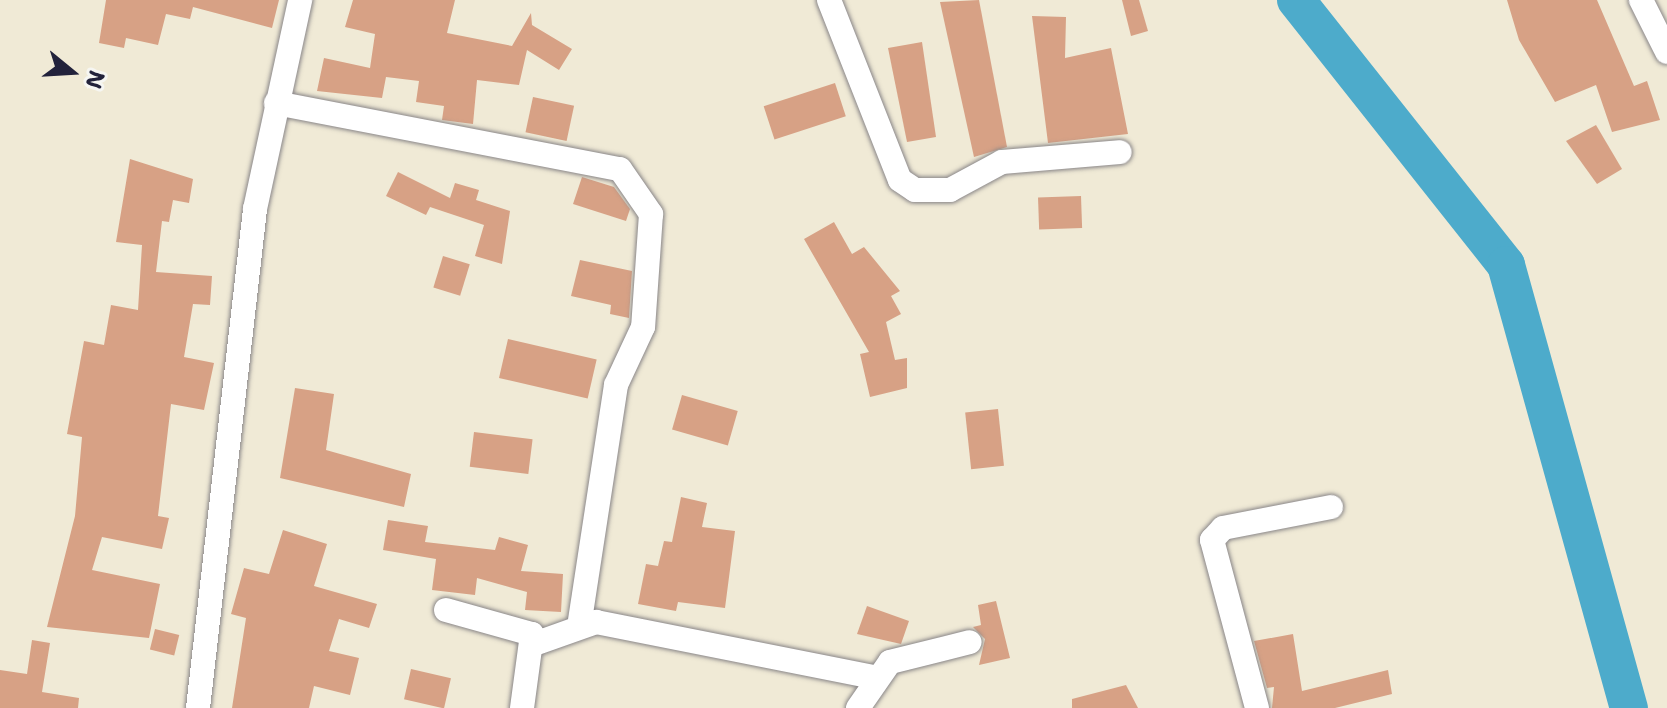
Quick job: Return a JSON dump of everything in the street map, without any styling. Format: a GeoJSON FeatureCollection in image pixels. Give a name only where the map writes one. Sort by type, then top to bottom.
{"type":"FeatureCollection","features":[{"type":"Feature","properties":{"kind":"street"},"geometry":{"type":"LineString","coordinates":[[198,708],[230,472],[242,305],[276,103],[300,0]]}},
{"type":"Feature","properties":{"kind":"street"},"geometry":{"type":"LineString","coordinates":[[829,0],[900,180],[915,190],[950,190],[1002,162],[1120,152]]}},
{"type":"Feature","properties":{"kind":"street"},"geometry":{"type":"LineString","coordinates":[[1641,0],[1667,52]]}},
{"type":"Feature","properties":{"kind":"street"},"geometry":{"type":"LineString","coordinates":[[276,103],[620,169],[651,214],[643,327],[616,385],[579,626]]}},
{"type":"Feature","properties":{"kind":"street"},"geometry":{"type":"LineString","coordinates":[[1257,708],[1212,540],[1223,528],[1331,507]]}},
{"type":"Feature","properties":{"kind":"street"},"geometry":{"type":"LineString","coordinates":[[446,610],[521,629],[537,643]]}},
{"type":"Feature","properties":{"kind":"street"},"geometry":{"type":"LineString","coordinates":[[537,643],[596,622],[875,677]]}},
{"type":"Feature","properties":{"kind":"street"},"geometry":{"type":"LineString","coordinates":[[858,708],[875,677],[913,652],[970,642]]}},
{"type":"Feature","properties":{"kind":"street"},"geometry":{"type":"LineString","coordinates":[[522,708],[537,643]]}},
{"type":"Feature","properties":{"kind":"building"},"geometry":{"type":"Polygon","coordinates":[[[106,0],[279,0],[272,28],[193,7],[190,19],[166,14],[158,45],[126,38],[124,48],[99,43],[106,0]]]}},
{"type":"Feature","properties":{"kind":"building"},"geometry":{"type":"Polygon","coordinates":[[[353,0],[455,0],[447,33],[512,46],[531,13],[532,25],[572,49],[559,70],[527,50],[519,85],[477,80],[473,124],[442,120],[444,106],[416,102],[419,81],[386,77],[382,98],[317,91],[324,58],[370,68],[375,34],[345,27],[353,0]]]}},
{"type":"Feature","properties":{"kind":"building"},"geometry":{"type":"Polygon","coordinates":[[[979,0],[1007,147],[974,157],[940,2],[979,0]]]}},
{"type":"Feature","properties":{"kind":"building"},"geometry":{"type":"Polygon","coordinates":[[[1122,0],[1139,0],[1148,31],[1131,36],[1122,0]]]}},
{"type":"Feature","properties":{"kind":"building"},"geometry":{"type":"Polygon","coordinates":[[[1507,0],[1597,0],[1634,86],[1647,81],[1660,120],[1612,132],[1596,85],[1555,102],[1519,40],[1507,0]]]}},
{"type":"Feature","properties":{"kind":"building"},"geometry":{"type":"Polygon","coordinates":[[[1032,16],[1066,17],[1065,58],[1111,48],[1128,134],[1048,143],[1032,16]]]}},
{"type":"Feature","properties":{"kind":"building"},"geometry":{"type":"Polygon","coordinates":[[[922,42],[936,137],[907,142],[888,48],[922,42]]]}},
{"type":"Feature","properties":{"kind":"building"},"geometry":{"type":"Polygon","coordinates":[[[835,83],[846,116],[774,139],[764,106],[835,83]]]}},
{"type":"Feature","properties":{"kind":"building"},"geometry":{"type":"Polygon","coordinates":[[[533,97],[574,106],[567,141],[526,132],[533,97]]]}},
{"type":"Feature","properties":{"kind":"building"},"geometry":{"type":"Polygon","coordinates":[[[1596,125],[1622,169],[1597,184],[1566,141],[1596,125]]]}},
{"type":"Feature","properties":{"kind":"building"},"geometry":{"type":"Polygon","coordinates":[[[130,159],[193,179],[189,203],[173,200],[169,222],[162,221],[156,272],[212,276],[210,305],[193,304],[184,357],[214,363],[204,410],[171,404],[158,516],[169,518],[162,549],[102,537],[92,570],[160,584],[149,638],[47,627],[75,516],[82,437],[67,434],[84,341],[104,345],[111,305],[138,310],[142,245],[116,242],[130,159]]]}},
{"type":"Feature","properties":{"kind":"building"},"geometry":{"type":"Polygon","coordinates":[[[398,172],[450,198],[455,183],[479,190],[476,200],[510,211],[502,264],[475,256],[484,225],[430,207],[426,215],[386,196],[398,172]]]}},
{"type":"Feature","properties":{"kind":"building"},"geometry":{"type":"Polygon","coordinates":[[[582,177],[614,187],[630,209],[626,221],[573,204],[582,177]]]}},
{"type":"Feature","properties":{"kind":"building"},"geometry":{"type":"Polygon","coordinates":[[[1081,196],[1082,228],[1039,229],[1038,198],[1081,196]]]}},
{"type":"Feature","properties":{"kind":"building"},"geometry":{"type":"Polygon","coordinates":[[[834,222],[852,254],[864,247],[900,291],[891,296],[901,314],[886,322],[895,360],[907,358],[907,388],[870,397],[860,354],[869,352],[804,239],[834,222]]]}},
{"type":"Feature","properties":{"kind":"building"},"geometry":{"type":"Polygon","coordinates":[[[443,256],[470,264],[460,296],[433,288],[443,256]]]}},
{"type":"Feature","properties":{"kind":"building"},"geometry":{"type":"Polygon","coordinates":[[[580,260],[632,271],[629,318],[610,314],[611,305],[571,296],[580,260]]]}},
{"type":"Feature","properties":{"kind":"building"},"geometry":{"type":"Polygon","coordinates":[[[508,339],[597,359],[588,398],[499,378],[508,339]]]}},
{"type":"Feature","properties":{"kind":"building"},"geometry":{"type":"Polygon","coordinates":[[[295,388],[334,394],[326,450],[411,474],[404,507],[280,478],[295,388]]]}},
{"type":"Feature","properties":{"kind":"building"},"geometry":{"type":"Polygon","coordinates":[[[682,395],[738,411],[728,446],[672,430],[682,395]]]}},
{"type":"Feature","properties":{"kind":"building"},"geometry":{"type":"Polygon","coordinates":[[[998,409],[1004,466],[971,469],[965,412],[998,409]]]}},
{"type":"Feature","properties":{"kind":"building"},"geometry":{"type":"Polygon","coordinates":[[[474,432],[533,439],[528,474],[470,467],[474,432]]]}},
{"type":"Feature","properties":{"kind":"building"},"geometry":{"type":"Polygon","coordinates":[[[681,497],[707,503],[702,527],[735,531],[725,608],[678,602],[676,611],[638,604],[646,564],[658,566],[664,541],[672,542],[681,497]]]}},
{"type":"Feature","properties":{"kind":"building"},"geometry":{"type":"Polygon","coordinates":[[[388,520],[428,526],[425,542],[495,550],[499,537],[528,545],[521,571],[563,574],[561,612],[525,610],[527,592],[477,578],[475,595],[432,590],[436,559],[383,550],[388,520]]]}},
{"type":"Feature","properties":{"kind":"building"},"geometry":{"type":"Polygon","coordinates":[[[283,530],[327,544],[314,586],[377,604],[369,628],[339,619],[329,651],[359,658],[350,695],[314,686],[309,708],[232,708],[246,618],[231,614],[244,568],[269,574],[283,530]]]}},
{"type":"Feature","properties":{"kind":"building"},"geometry":{"type":"Polygon","coordinates":[[[996,601],[1010,658],[979,665],[985,639],[973,627],[981,625],[978,605],[996,601]]]}},
{"type":"Feature","properties":{"kind":"building"},"geometry":{"type":"Polygon","coordinates":[[[867,606],[909,621],[901,644],[857,634],[867,606]]]}},
{"type":"Feature","properties":{"kind":"building"},"geometry":{"type":"Polygon","coordinates":[[[155,629],[179,635],[174,655],[150,649],[155,629]]]}},
{"type":"Feature","properties":{"kind":"building"},"geometry":{"type":"Polygon","coordinates":[[[1293,634],[1302,691],[1388,670],[1392,694],[1335,708],[1272,708],[1274,687],[1267,688],[1254,641],[1293,634]]]}},
{"type":"Feature","properties":{"kind":"building"},"geometry":{"type":"Polygon","coordinates":[[[32,640],[50,643],[42,692],[79,698],[78,708],[0,708],[0,670],[27,674],[32,640]]]}},
{"type":"Feature","properties":{"kind":"building"},"geometry":{"type":"Polygon","coordinates":[[[411,669],[451,678],[444,708],[404,699],[411,669]]]}},
{"type":"Feature","properties":{"kind":"building"},"geometry":{"type":"Polygon","coordinates":[[[1126,685],[1138,708],[1072,708],[1072,699],[1126,685]]]}},
{"type":"Feature","properties":{"kind":"waterway"},"geometry":{"type":"LineString","coordinates":[[1296,0],[1506,265],[1629,708]]}}]}
